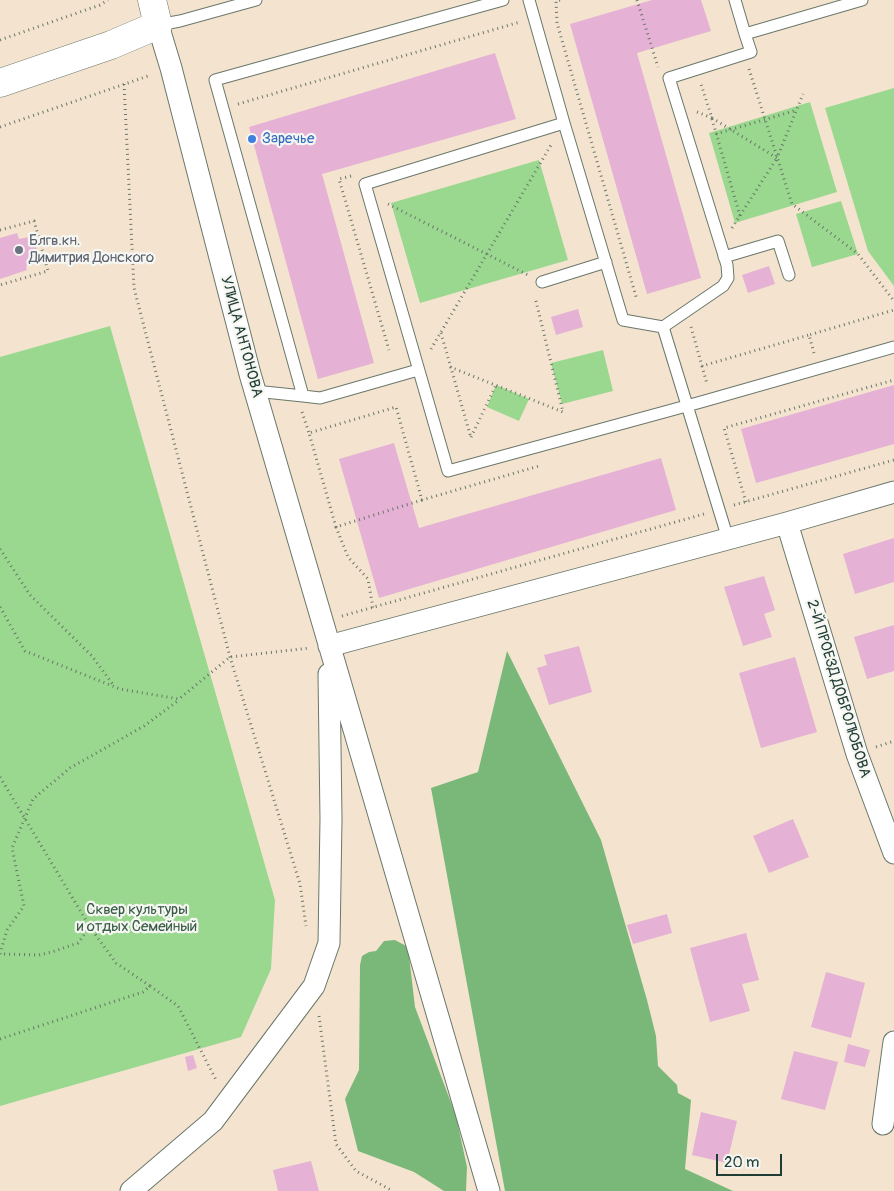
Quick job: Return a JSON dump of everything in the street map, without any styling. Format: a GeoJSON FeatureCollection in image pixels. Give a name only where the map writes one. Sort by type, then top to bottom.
{"type":"FeatureCollection","features":[{"type":"Feature","properties":{"kind":"main road"},"geometry":{"type":"LineString","coordinates":[[0,83],[111,45],[155,13]]}},
{"type":"Feature","properties":{"kind":"street","name":"УЛИЦА АНТОНОВА"},"geometry":{"type":"LineString","coordinates":[[155,13],[171,68],[254,391],[488,1191]]}},
{"type":"Feature","properties":{"kind":"street"},"geometry":{"type":"LineString","coordinates":[[131,1191],[213,1121],[314,986],[329,943],[331,819],[329,646],[787,523],[894,492]]}},
{"type":"Feature","properties":{"kind":"street","name":"2-Й ПРОЕЗД ДОБРОЛЮБОВА"},"geometry":{"type":"LineString","coordinates":[[787,523],[857,754],[894,853]]}},
{"type":"Feature","properties":{"kind":"street"},"geometry":{"type":"LineString","coordinates":[[883,1124],[894,1042]]}},
{"type":"Feature","properties":{"kind":"lane"},"geometry":{"type":"LineString","coordinates":[[155,13],[180,21],[256,0]]}},
{"type":"Feature","properties":{"kind":"lane"},"geometry":{"type":"LineString","coordinates":[[302,401],[215,80],[503,0]]}},
{"type":"Feature","properties":{"kind":"lane"},"geometry":{"type":"LineString","coordinates":[[529,0],[623,320],[662,327],[723,286],[728,278],[723,251],[669,78],[751,52],[736,0]]}},
{"type":"Feature","properties":{"kind":"lane"},"geometry":{"type":"LineString","coordinates":[[745,34],[862,0]]}},
{"type":"Feature","properties":{"kind":"lane"},"geometry":{"type":"LineString","coordinates":[[564,123],[365,184],[448,471],[894,347]]}},
{"type":"Feature","properties":{"kind":"lane"},"geometry":{"type":"LineString","coordinates":[[723,251],[778,241],[789,274]]}},
{"type":"Feature","properties":{"kind":"lane"},"geometry":{"type":"LineString","coordinates":[[542,282],[606,262]]}},
{"type":"Feature","properties":{"kind":"lane"},"geometry":{"type":"LineString","coordinates":[[662,327],[728,539]]}},
{"type":"Feature","properties":{"kind":"lane"},"geometry":{"type":"LineString","coordinates":[[254,391],[302,401],[320,398],[418,370]]}},
{"type":"Feature","properties":{"kind":"path"},"geometry":{"type":"LineString","coordinates":[[0,40],[100,5],[108,0]]}},
{"type":"Feature","properties":{"kind":"path"},"geometry":{"type":"LineString","coordinates":[[560,0],[556,1],[557,23],[639,308]]}},
{"type":"Feature","properties":{"kind":"path"},"geometry":{"type":"LineString","coordinates":[[637,0],[659,72]]}},
{"type":"Feature","properties":{"kind":"path"},"geometry":{"type":"LineString","coordinates":[[235,105],[522,21],[525,30]]}},
{"type":"Feature","properties":{"kind":"path"},"geometry":{"type":"LineString","coordinates":[[745,54],[792,204],[858,254],[894,301]]}},
{"type":"Feature","properties":{"kind":"path"},"geometry":{"type":"LineString","coordinates":[[0,127],[171,68]]}},
{"type":"Feature","properties":{"kind":"path"},"geometry":{"type":"LineString","coordinates":[[697,70],[740,216]]}},
{"type":"Feature","properties":{"kind":"path"},"geometry":{"type":"LineString","coordinates":[[124,84],[134,288],[230,657],[300,884],[306,930]]}},
{"type":"Feature","properties":{"kind":"path"},"geometry":{"type":"LineString","coordinates":[[723,251],[740,216],[777,158],[803,94]]}},
{"type":"Feature","properties":{"kind":"path"},"geometry":{"type":"LineString","coordinates":[[677,102],[712,118],[777,158]]}},
{"type":"Feature","properties":{"kind":"path"},"geometry":{"type":"LineString","coordinates":[[716,134],[797,110]]}},
{"type":"Feature","properties":{"kind":"path"},"geometry":{"type":"LineString","coordinates":[[418,370],[564,123]]}},
{"type":"Feature","properties":{"kind":"path"},"geometry":{"type":"LineString","coordinates":[[339,179],[358,174]]}},
{"type":"Feature","properties":{"kind":"path"},"geometry":{"type":"LineString","coordinates":[[339,179],[542,282]]}},
{"type":"Feature","properties":{"kind":"path"},"geometry":{"type":"LineString","coordinates":[[339,179],[389,350]]}},
{"type":"Feature","properties":{"kind":"path"},"geometry":{"type":"LineString","coordinates":[[0,230],[34,221],[48,272],[0,285]]}},
{"type":"Feature","properties":{"kind":"path"},"geometry":{"type":"LineString","coordinates":[[450,367],[563,412],[530,276]]}},
{"type":"Feature","properties":{"kind":"path"},"geometry":{"type":"LineString","coordinates":[[687,310],[702,366],[894,310]]}},
{"type":"Feature","properties":{"kind":"path"},"geometry":{"type":"LineString","coordinates":[[440,332],[471,438],[496,385]]}},
{"type":"Feature","properties":{"kind":"path"},"geometry":{"type":"LineString","coordinates":[[809,334],[818,368]]}},
{"type":"Feature","properties":{"kind":"path"},"geometry":{"type":"LineString","coordinates":[[746,502],[724,428],[894,380]]}},
{"type":"Feature","properties":{"kind":"path"},"geometry":{"type":"LineString","coordinates":[[302,401],[309,433]]}},
{"type":"Feature","properties":{"kind":"path"},"geometry":{"type":"LineString","coordinates":[[322,622],[894,460]]}},
{"type":"Feature","properties":{"kind":"path"},"geometry":{"type":"LineString","coordinates":[[336,527],[348,557],[368,579],[373,608]]}},
{"type":"Feature","properties":{"kind":"path"},"geometry":{"type":"LineString","coordinates":[[0,549],[30,595],[92,656],[115,687]]}},
{"type":"Feature","properties":{"kind":"path"},"geometry":{"type":"LineString","coordinates":[[0,607],[25,651],[115,687],[179,700]]}},
{"type":"Feature","properties":{"kind":"path"},"geometry":{"type":"LineString","coordinates":[[90,927],[78,942],[52,952],[39,955],[1,954],[7,930],[24,906],[12,848],[33,799],[70,768],[144,726],[179,700],[230,657],[329,646]]}},
{"type":"Feature","properties":{"kind":"path"},"geometry":{"type":"LineString","coordinates":[[0,777],[90,927],[116,962],[178,1006],[216,1078],[213,1121]]}},
{"type":"Feature","properties":{"kind":"path"},"geometry":{"type":"LineString","coordinates":[[0,1039],[143,992],[150,986]]}},
{"type":"Feature","properties":{"kind":"path"},"geometry":{"type":"LineString","coordinates":[[314,986],[336,1144],[356,1171],[393,1191]]}},
{"type":"Feature","properties":{"kind":"green space"},"geometry":{"type":"Polygon","coordinates":[[[894,88],[894,286],[868,251],[825,108],[894,88]]]}},
{"type":"Feature","properties":{"kind":"green space"},"geometry":{"type":"Polygon","coordinates":[[[810,102],[837,192],[735,223],[709,133],[810,102]]]}},
{"type":"Feature","properties":{"kind":"green space"},"geometry":{"type":"Polygon","coordinates":[[[539,160],[568,260],[420,303],[391,203],[539,160]]]}},
{"type":"Feature","properties":{"kind":"green space"},"geometry":{"type":"Polygon","coordinates":[[[841,201],[858,254],[812,267],[796,214],[841,201]]]}},
{"type":"Feature","properties":{"kind":"green space","name":"Сквер культуры и отдых Семейный"},"geometry":{"type":"Polygon","coordinates":[[[110,326],[275,900],[271,969],[241,1037],[0,1106],[0,357],[110,326]]]}},
{"type":"Feature","properties":{"kind":"green space"},"geometry":{"type":"Polygon","coordinates":[[[603,350],[613,391],[562,404],[551,363],[603,350]]]}},
{"type":"Feature","properties":{"kind":"green space"},"geometry":{"type":"Polygon","coordinates":[[[496,385],[529,399],[519,421],[487,407],[496,385]]]}},
{"type":"Feature","properties":{"kind":"green space"},"geometry":{"type":"Polygon","coordinates":[[[507,651],[601,840],[647,1000],[656,1036],[658,1066],[677,1085],[678,1093],[691,1100],[685,1169],[733,1191],[505,1191],[431,788],[478,772],[507,651]]]}},
{"type":"Feature","properties":{"kind":"green space"},"geometry":{"type":"Polygon","coordinates":[[[395,940],[408,947],[415,1007],[456,1116],[467,1167],[466,1191],[444,1191],[414,1172],[358,1151],[345,1099],[359,1070],[360,965],[362,956],[376,951],[384,941],[395,940]]]}},
{"type":"Feature","properties":{"kind":"building"},"geometry":{"type":"Polygon","coordinates":[[[652,0],[701,0],[711,31],[637,53],[701,278],[647,294],[570,24],[652,0]]]}},
{"type":"Feature","properties":{"kind":"building"},"geometry":{"type":"Polygon","coordinates":[[[495,53],[516,119],[322,174],[374,363],[318,379],[249,127],[495,53]]]}},
{"type":"Feature","properties":{"kind":"building","name":"Блгв.кн. Димитрия Донского"},"geometry":{"type":"Polygon","coordinates":[[[17,233],[19,239],[33,236],[40,261],[26,266],[27,270],[0,279],[0,238],[17,233]]]}},
{"type":"Feature","properties":{"kind":"building"},"geometry":{"type":"Polygon","coordinates":[[[769,266],[775,284],[748,293],[742,275],[769,266]]]}},
{"type":"Feature","properties":{"kind":"building"},"geometry":{"type":"Polygon","coordinates":[[[578,309],[583,327],[556,335],[551,317],[578,309]]]}},
{"type":"Feature","properties":{"kind":"building"},"geometry":{"type":"Polygon","coordinates":[[[894,385],[894,444],[756,483],[741,429],[894,385]]]}},
{"type":"Feature","properties":{"kind":"building"},"geometry":{"type":"Polygon","coordinates":[[[394,443],[419,528],[661,458],[676,510],[379,598],[339,459],[394,443]]]}},
{"type":"Feature","properties":{"kind":"building"},"geometry":{"type":"Polygon","coordinates":[[[894,538],[894,582],[855,594],[843,554],[894,538]]]}},
{"type":"Feature","properties":{"kind":"building"},"geometry":{"type":"Polygon","coordinates":[[[764,576],[775,610],[764,614],[772,637],[743,646],[724,587],[764,576]]]}},
{"type":"Feature","properties":{"kind":"building"},"geometry":{"type":"Polygon","coordinates":[[[894,625],[894,671],[867,679],[854,637],[894,625]]]}},
{"type":"Feature","properties":{"kind":"building"},"geometry":{"type":"Polygon","coordinates":[[[579,646],[592,692],[549,705],[537,668],[547,665],[544,655],[579,646]]]}},
{"type":"Feature","properties":{"kind":"building"},"geometry":{"type":"Polygon","coordinates":[[[795,657],[817,732],[761,748],[739,673],[795,657]]]}},
{"type":"Feature","properties":{"kind":"building"},"geometry":{"type":"Polygon","coordinates":[[[793,819],[809,857],[769,873],[753,836],[793,819]]]}},
{"type":"Feature","properties":{"kind":"building"},"geometry":{"type":"Polygon","coordinates":[[[667,914],[672,933],[633,944],[627,925],[667,914]]]}},
{"type":"Feature","properties":{"kind":"building"},"geometry":{"type":"Polygon","coordinates":[[[746,933],[759,980],[742,984],[750,1011],[710,1022],[690,948],[746,933]]]}},
{"type":"Feature","properties":{"kind":"building"},"geometry":{"type":"Polygon","coordinates":[[[826,972],[865,983],[851,1038],[811,1027],[826,972]]]}},
{"type":"Feature","properties":{"kind":"building"},"geometry":{"type":"Polygon","coordinates":[[[848,1044],[870,1050],[865,1067],[844,1062],[848,1044]]]}},
{"type":"Feature","properties":{"kind":"building"},"geometry":{"type":"Polygon","coordinates":[[[794,1051],[838,1062],[825,1110],[781,1099],[794,1051]]]}},
{"type":"Feature","properties":{"kind":"building"},"geometry":{"type":"Polygon","coordinates":[[[193,1055],[197,1068],[188,1071],[185,1057],[193,1055]]]}},
{"type":"Feature","properties":{"kind":"building"},"geometry":{"type":"Polygon","coordinates":[[[701,1112],[737,1121],[727,1163],[692,1155],[701,1112]]]}},
{"type":"Feature","properties":{"kind":"building"},"geometry":{"type":"Polygon","coordinates":[[[311,1161],[319,1191],[278,1191],[273,1170],[311,1161]]]}},
{"type":"Feature","properties":{"kind":"place","name":"Заречье"},"geometry":{"type":"Point","coordinates":[252,139]}},
{"type":"Feature","properties":{"kind":"place","name":"Блгв.кн. Димитрия Донского"},"geometry":{"type":"Point","coordinates":[19,250]}}]}
